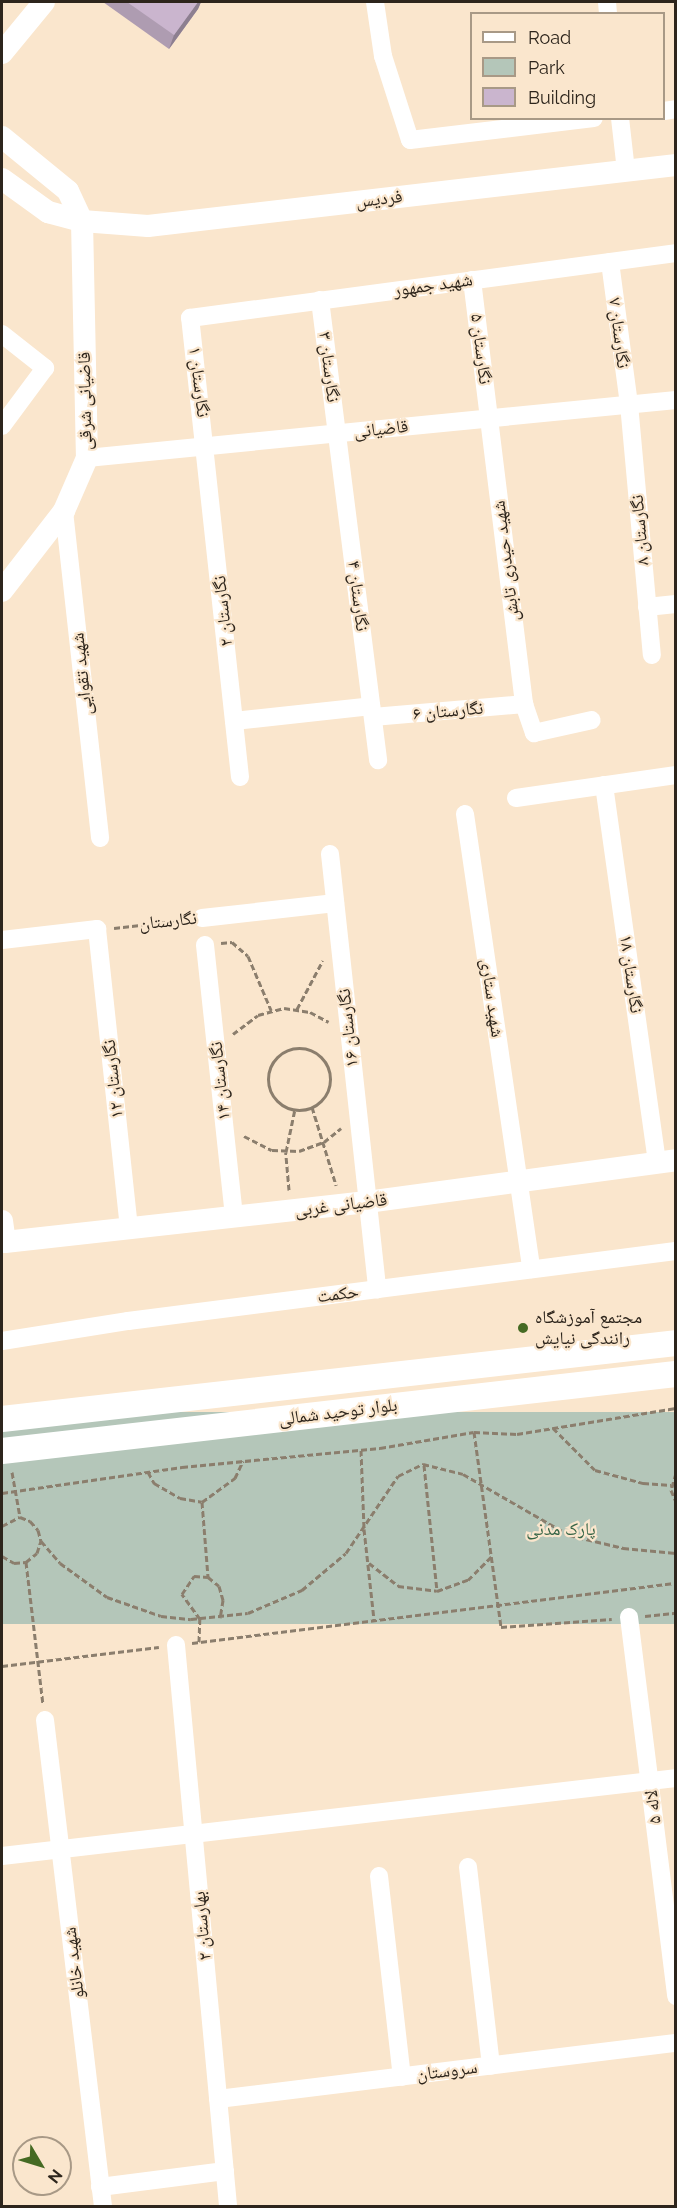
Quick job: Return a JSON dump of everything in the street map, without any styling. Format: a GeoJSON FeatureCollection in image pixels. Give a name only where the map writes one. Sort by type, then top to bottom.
{"type":"FeatureCollection","features":[{"type":"Feature","properties":{"kind":"main road","name":"بلوار توحید شمالی"},"geometry":{"type":"LineString","coordinates":[[2,1419],[675,1343]]}},
{"type":"Feature","properties":{"kind":"main road","name":"بلوار توحید شمالی"},"geometry":{"type":"LineString","coordinates":[[5,1451],[675,1374]]}},
{"type":"Feature","properties":{"kind":"street"},"geometry":{"type":"LineString","coordinates":[[2,53],[44,2]]}},
{"type":"Feature","properties":{"kind":"street"},"geometry":{"type":"LineString","coordinates":[[375,2],[383,56],[410,140],[570,120]]}},
{"type":"Feature","properties":{"kind":"street"},"geometry":{"type":"LineString","coordinates":[[620,120],[626,171]]}},
{"type":"Feature","properties":{"kind":"street"},"geometry":{"type":"LineString","coordinates":[[2,137],[68,191],[82,221]]}},
{"type":"Feature","properties":{"kind":"street","name":"فردیس"},"geometry":{"type":"LineString","coordinates":[[2,179],[48,212],[82,221],[122,226],[164,225],[675,165]]}},
{"type":"Feature","properties":{"kind":"street","name":"قاضیانی شرقی"},"geometry":{"type":"LineString","coordinates":[[2,591],[64,510],[87,458],[82,221]]}},
{"type":"Feature","properties":{"kind":"street","name":"شهید جمهور"},"geometry":{"type":"LineString","coordinates":[[190,318],[675,253]]}},
{"type":"Feature","properties":{"kind":"street","name":"نگارستان ۷"},"geometry":{"type":"LineString","coordinates":[[610,261],[628,404]]}},
{"type":"Feature","properties":{"kind":"street","name":"نگارستان ۵"},"geometry":{"type":"LineString","coordinates":[[472,280],[489,418]]}},
{"type":"Feature","properties":{"kind":"street","name":"نگارستان ۳"},"geometry":{"type":"LineString","coordinates":[[320,300],[338,433]]}},
{"type":"Feature","properties":{"kind":"street","name":"نگارستان ۱"},"geometry":{"type":"LineString","coordinates":[[190,318],[207,446]]}},
{"type":"Feature","properties":{"kind":"street"},"geometry":{"type":"LineString","coordinates":[[2,334],[45,368],[2,426]]}},
{"type":"Feature","properties":{"kind":"street","name":"قاضیانی"},"geometry":{"type":"LineString","coordinates":[[87,458],[675,400]]}},
{"type":"Feature","properties":{"kind":"street","name":"نگارستان ۸"},"geometry":{"type":"LineString","coordinates":[[628,404],[652,655]]}},
{"type":"Feature","properties":{"kind":"street","name":"شهید حیدری تابش"},"geometry":{"type":"LineString","coordinates":[[489,418],[524,704],[534,733],[592,720]]}},
{"type":"Feature","properties":{"kind":"street","name":"نگارستان ۴"},"geometry":{"type":"LineString","coordinates":[[338,433],[378,760]]}},
{"type":"Feature","properties":{"kind":"street","name":"نگارستان ۲"},"geometry":{"type":"LineString","coordinates":[[207,446],[240,777]]}},
{"type":"Feature","properties":{"kind":"street","name":"شهید تقوایی"},"geometry":{"type":"LineString","coordinates":[[64,510],[100,838]]}},
{"type":"Feature","properties":{"kind":"street"},"geometry":{"type":"LineString","coordinates":[[647,607],[675,604]]}},
{"type":"Feature","properties":{"kind":"street","name":"نگارستان ۶"},"geometry":{"type":"LineString","coordinates":[[234,721],[524,704]]}},
{"type":"Feature","properties":{"kind":"street"},"geometry":{"type":"LineString","coordinates":[[516,798],[675,775]]}},
{"type":"Feature","properties":{"kind":"street","name":"نگارستان ۱۸"},"geometry":{"type":"LineString","coordinates":[[604,785],[666,1161]]}},
{"type":"Feature","properties":{"kind":"street","name":"شهید ستاری"},"geometry":{"type":"LineString","coordinates":[[465,814],[531,1269]]}},
{"type":"Feature","properties":{"kind":"street","name":"نگارستان ۱۶"},"geometry":{"type":"LineString","coordinates":[[330,854],[377,1289]]}},
{"type":"Feature","properties":{"kind":"street","name":"نگارستان"},"geometry":{"type":"LineString","coordinates":[[202,918],[335,903]]}},
{"type":"Feature","properties":{"kind":"street"},"geometry":{"type":"LineString","coordinates":[[2,940],[97,929]]}},
{"type":"Feature","properties":{"kind":"street","name":"نگارستان ۱۲"},"geometry":{"type":"LineString","coordinates":[[97,929],[129,1229]]}},
{"type":"Feature","properties":{"kind":"street","name":"نگارستان ۱۴"},"geometry":{"type":"LineString","coordinates":[[205,945],[234,1217]]}},
{"type":"Feature","properties":{"kind":"street","name":"قاضیانی غربی"},"geometry":{"type":"LineString","coordinates":[[3,1236],[129,1229],[337,1206],[666,1161]]}},
{"type":"Feature","properties":{"kind":"street","name":"حکمت"},"geometry":{"type":"LineString","coordinates":[[2,1341],[377,1289],[675,1251]]}},
{"type":"Feature","properties":{"kind":"street","name":"لاله ۵"},"geometry":{"type":"LineString","coordinates":[[629,1617],[675,1996]]}},
{"type":"Feature","properties":{"kind":"street","name":"بهارستان ۲"},"geometry":{"type":"LineString","coordinates":[[176,1645],[228,2206]]}},
{"type":"Feature","properties":{"kind":"street","name":"شهید خانلو"},"geometry":{"type":"LineString","coordinates":[[45,1720],[103,2206]]}},
{"type":"Feature","properties":{"kind":"street"},"geometry":{"type":"LineString","coordinates":[[2,1857],[675,1778]]}},
{"type":"Feature","properties":{"kind":"street"},"geometry":{"type":"LineString","coordinates":[[468,1867],[491,2066]]}},
{"type":"Feature","properties":{"kind":"street"},"geometry":{"type":"LineString","coordinates":[[379,1876],[402,2077]]}},
{"type":"Feature","properties":{"kind":"street","name":"سروستان"},"geometry":{"type":"LineString","coordinates":[[218,2099],[675,2043]]}},
{"type":"Feature","properties":{"kind":"street"},"geometry":{"type":"LineString","coordinates":[[100,2187],[225,2171]]}},
{"type":"Feature","properties":{"kind":"path","name":"نگارستان"},"geometry":{"type":"LineString","coordinates":[[97,929],[202,918]]}},
{"type":"Feature","properties":{"kind":"path"},"geometry":{"type":"LineString","coordinates":[[297,1009],[329,949],[339,941]]}},
{"type":"Feature","properties":{"kind":"path"},"geometry":{"type":"LineString","coordinates":[[205,945],[232,942],[248,956],[271,1010]]}},
{"type":"Feature","properties":{"kind":"path"},"geometry":{"type":"LineString","coordinates":[[218,1066],[236,1030],[271,1010],[297,1009],[323,1017],[350,1046]]}},
{"type":"Feature","properties":{"kind":"path"},"geometry":{"type":"LineString","coordinates":[[295,1048],[319,1055],[328,1070],[325,1095],[312,1107],[295,1109],[273,1095],[268,1078],[279,1055],[295,1048]]}},
{"type":"Feature","properties":{"kind":"path"},"geometry":{"type":"LineString","coordinates":[[223,1109],[248,1140],[285,1152],[324,1142],[344,1124],[356,1100]]}},
{"type":"Feature","properties":{"kind":"path"},"geometry":{"type":"LineString","coordinates":[[312,1107],[336,1180],[337,1206]]}},
{"type":"Feature","properties":{"kind":"path"},"geometry":{"type":"LineString","coordinates":[[292,1210],[285,1152],[295,1109]]}},
{"type":"Feature","properties":{"kind":"path"},"geometry":{"type":"LineString","coordinates":[[2,1493],[148,1472],[361,1450],[474,1432],[517,1434],[675,1408]]}},
{"type":"Feature","properties":{"kind":"path"},"geometry":{"type":"LineString","coordinates":[[553,1428],[595,1470],[644,1483],[671,1485]]}},
{"type":"Feature","properties":{"kind":"path"},"geometry":{"type":"LineString","coordinates":[[474,1432],[501,1627],[675,1613]]}},
{"type":"Feature","properties":{"kind":"path"},"geometry":{"type":"LineString","coordinates":[[361,1450],[364,1529],[374,1620]]}},
{"type":"Feature","properties":{"kind":"path"},"geometry":{"type":"LineString","coordinates":[[5,1451],[20,1517],[38,1530],[41,1541],[67,1569],[107,1597],[161,1616],[220,1618],[276,1604],[302,1590],[339,1560],[364,1529],[398,1476],[423,1464],[444,1466],[569,1535],[623,1548],[675,1553]]}},
{"type":"Feature","properties":{"kind":"path"},"geometry":{"type":"LineString","coordinates":[[148,1472],[154,1483],[180,1498],[202,1502],[235,1478],[243,1461]]}},
{"type":"Feature","properties":{"kind":"path"},"geometry":{"type":"LineString","coordinates":[[423,1464],[437,1591]]}},
{"type":"Feature","properties":{"kind":"path"},"geometry":{"type":"LineString","coordinates":[[675,1473],[671,1485],[675,1502]]}},
{"type":"Feature","properties":{"kind":"path"},"geometry":{"type":"LineString","coordinates":[[202,1502],[208,1577]]}},
{"type":"Feature","properties":{"kind":"path"},"geometry":{"type":"LineString","coordinates":[[2,1526],[20,1517]]}},
{"type":"Feature","properties":{"kind":"path"},"geometry":{"type":"LineString","coordinates":[[2,1556],[14,1563],[26,1562],[37,1553],[41,1541]]}},
{"type":"Feature","properties":{"kind":"path"},"geometry":{"type":"LineString","coordinates":[[368,1562],[398,1586],[437,1591],[468,1580],[491,1557]]}},
{"type":"Feature","properties":{"kind":"path"},"geometry":{"type":"LineString","coordinates":[[26,1562],[45,1720]]}},
{"type":"Feature","properties":{"kind":"path"},"geometry":{"type":"LineString","coordinates":[[199,1642],[200,1619],[182,1594],[194,1576],[208,1577],[219,1586],[223,1600],[220,1618]]}},
{"type":"Feature","properties":{"kind":"path"},"geometry":{"type":"LineString","coordinates":[[2,1666],[675,1583]]}},
{"type":"Feature","properties":{"kind":"green space","name":"پارک مدنی"},"geometry":{"type":"Polygon","coordinates":[[[2,1412],[675,1412],[675,1624],[2,1624],[2,1412]]]}},
{"type":"Feature","properties":{"kind":"building"},"geometry":{"type":"Polygon","coordinates":[[[127,2],[198,2],[174,35],[127,2]]]}},
{"type":"Feature","properties":{"kind":"place","name":"مجتمع آموزشگاه رانندگی نیایش"},"geometry":{"type":"Point","coordinates":[523,1328]}}]}
